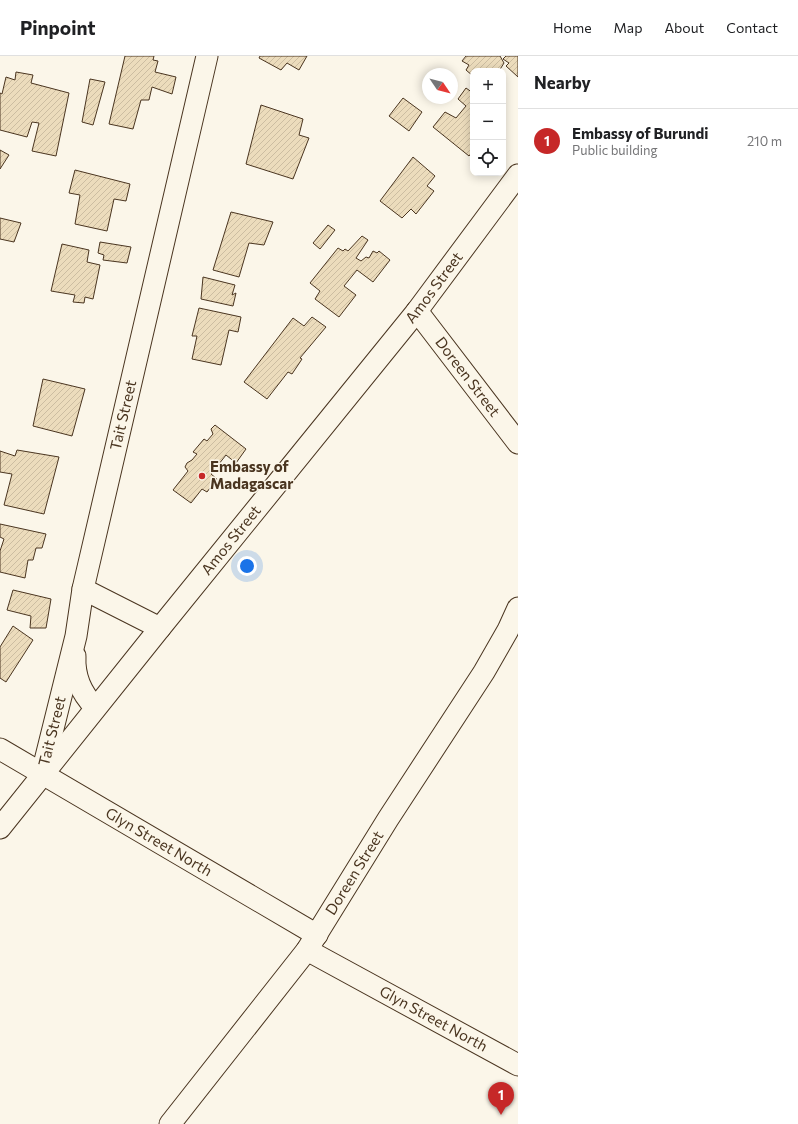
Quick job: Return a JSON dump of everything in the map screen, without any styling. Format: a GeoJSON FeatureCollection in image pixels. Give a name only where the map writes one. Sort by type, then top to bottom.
{"type":"FeatureCollection","features":[{"type":"Feature","properties":{"kind":"street","name":"Tait Street"},"geometry":{"type":"LineString","coordinates":[[42,775],[76,636],[83,589],[206,56]]}},
{"type":"Feature","properties":{"kind":"street","name":"Amos Street"},"geometry":{"type":"LineString","coordinates":[[0,828],[95,707],[417,311],[518,175]]}},
{"type":"Feature","properties":{"kind":"street","name":"Doreen Street"},"geometry":{"type":"LineString","coordinates":[[417,311],[518,443]]}},
{"type":"Feature","properties":{"kind":"street"},"geometry":{"type":"LineString","coordinates":[[83,589],[160,628]]}},
{"type":"Feature","properties":{"kind":"street","name":"Doreen Street"},"geometry":{"type":"LineString","coordinates":[[170,1124],[312,942],[392,813],[484,672],[508,630],[518,608]]}},
{"type":"Feature","properties":{"kind":"street"},"geometry":{"type":"LineString","coordinates":[[76,636],[75,662],[77,676],[84,694],[95,707]]}},
{"type":"Feature","properties":{"kind":"street","name":"Glyn Street North"},"geometry":{"type":"LineString","coordinates":[[0,749],[312,942],[518,1065]]}},
{"type":"Feature","properties":{"kind":"building"},"geometry":{"type":"Polygon","coordinates":[[[125,56],[154,56],[153,60],[158,61],[155,72],[176,77],[172,94],[152,87],[149,100],[141,100],[133,129],[109,124],[125,56]]]}},
{"type":"Feature","properties":{"kind":"building"},"geometry":{"type":"Polygon","coordinates":[[[260,56],[307,56],[299,70],[287,63],[281,70],[259,58],[260,56]]]}},
{"type":"Feature","properties":{"kind":"building"},"geometry":{"type":"Polygon","coordinates":[[[466,56],[500,56],[504,63],[501,68],[470,68],[470,73],[466,70],[469,65],[462,61],[466,56]]]}},
{"type":"Feature","properties":{"kind":"building"},"geometry":{"type":"Polygon","coordinates":[[[506,56],[518,56],[518,77],[506,66],[509,63],[503,59],[506,56]]]}},
{"type":"Feature","properties":{"kind":"building"},"geometry":{"type":"Polygon","coordinates":[[[16,72],[33,75],[31,83],[69,93],[56,156],[32,151],[39,123],[32,122],[27,137],[0,130],[0,93],[2,94],[6,77],[15,80],[16,72]]]}},
{"type":"Feature","properties":{"kind":"building"},"geometry":{"type":"Polygon","coordinates":[[[90,79],[105,82],[93,125],[82,122],[90,79]]]}},
{"type":"Feature","properties":{"kind":"building"},"geometry":{"type":"Polygon","coordinates":[[[466,88],[470,91],[469,156],[433,127],[445,112],[456,118],[466,106],[458,99],[466,88]]]}},
{"type":"Feature","properties":{"kind":"building"},"geometry":{"type":"Polygon","coordinates":[[[403,98],[422,112],[409,131],[389,116],[403,98]]]}},
{"type":"Feature","properties":{"kind":"building"},"geometry":{"type":"Polygon","coordinates":[[[261,105],[303,119],[299,135],[309,138],[293,179],[246,164],[261,105]]]}},
{"type":"Feature","properties":{"kind":"building"},"geometry":{"type":"Polygon","coordinates":[[[0,150],[9,155],[0,169],[0,150]]]}},
{"type":"Feature","properties":{"kind":"building"},"geometry":{"type":"Polygon","coordinates":[[[413,157],[435,176],[427,186],[434,191],[416,214],[411,209],[402,218],[380,201],[413,157]]]}},
{"type":"Feature","properties":{"kind":"building"},"geometry":{"type":"Polygon","coordinates":[[[75,170],[130,184],[126,201],[114,199],[107,231],[75,224],[80,195],[69,193],[75,170]]]}},
{"type":"Feature","properties":{"kind":"building"},"geometry":{"type":"Polygon","coordinates":[[[231,212],[273,222],[264,245],[249,243],[239,277],[213,270],[231,212]]]}},
{"type":"Feature","properties":{"kind":"building"},"geometry":{"type":"Polygon","coordinates":[[[0,218],[21,223],[14,242],[0,239],[0,218]]]}},
{"type":"Feature","properties":{"kind":"building"},"geometry":{"type":"Polygon","coordinates":[[[328,225],[335,230],[320,249],[313,243],[328,225]]]}},
{"type":"Feature","properties":{"kind":"building"},"geometry":{"type":"Polygon","coordinates":[[[362,236],[368,240],[356,258],[361,261],[366,257],[369,258],[373,251],[377,253],[379,251],[390,260],[373,282],[357,270],[344,286],[356,295],[339,317],[315,299],[320,291],[310,283],[338,248],[343,251],[345,249],[348,251],[362,236]]]}},
{"type":"Feature","properties":{"kind":"building"},"geometry":{"type":"Polygon","coordinates":[[[100,242],[131,247],[127,263],[103,260],[104,255],[98,253],[100,242]]]}},
{"type":"Feature","properties":{"kind":"building"},"geometry":{"type":"Polygon","coordinates":[[[62,244],[89,250],[87,262],[100,265],[93,299],[85,297],[84,303],[73,302],[75,295],[51,291],[62,244]]]}},
{"type":"Feature","properties":{"kind":"building"},"geometry":{"type":"Polygon","coordinates":[[[203,277],[235,285],[232,295],[236,293],[233,306],[201,299],[203,277]]]}},
{"type":"Feature","properties":{"kind":"building"},"geometry":{"type":"Polygon","coordinates":[[[199,308],[241,317],[238,332],[229,330],[221,365],[192,359],[197,336],[192,336],[199,308]]]}},
{"type":"Feature","properties":{"kind":"building"},"geometry":{"type":"Polygon","coordinates":[[[312,317],[326,327],[300,358],[302,359],[292,374],[288,372],[267,399],[244,382],[293,318],[304,326],[312,317]]]}},
{"type":"Feature","properties":{"kind":"building"},"geometry":{"type":"Polygon","coordinates":[[[43,379],[85,389],[72,436],[33,426],[43,379]]]}},
{"type":"Feature","properties":{"kind":"building"},"geometry":{"type":"Polygon","coordinates":[[[215,425],[246,449],[236,463],[226,455],[211,474],[217,479],[207,492],[202,489],[191,503],[173,490],[188,471],[185,467],[187,463],[197,454],[193,452],[204,439],[207,441],[213,434],[211,429],[215,425]]]}},
{"type":"Feature","properties":{"kind":"building"},"geometry":{"type":"Polygon","coordinates":[[[17,450],[59,457],[44,514],[4,505],[12,474],[0,472],[0,451],[15,456],[17,450]]]}},
{"type":"Feature","properties":{"kind":"building"},"geometry":{"type":"Polygon","coordinates":[[[0,524],[46,534],[42,548],[36,548],[33,560],[28,560],[25,578],[0,572],[0,551],[4,539],[0,537],[0,524]]]}},
{"type":"Feature","properties":{"kind":"building"},"geometry":{"type":"Polygon","coordinates":[[[13,590],[51,599],[46,628],[30,628],[31,616],[7,610],[13,590]]]}},
{"type":"Feature","properties":{"kind":"building"},"geometry":{"type":"Polygon","coordinates":[[[13,626],[33,640],[6,682],[0,678],[0,647],[13,626]]]}},
{"type":"Feature","properties":{"kind":"place","name":"Embassy of Madagascar"},"geometry":{"type":"Point","coordinates":[202,476]}},
{"type":"Feature","properties":{"kind":"place","name":"Embassy of Burundi"},"geometry":{"type":"Point","coordinates":[501,1115]}}]}
